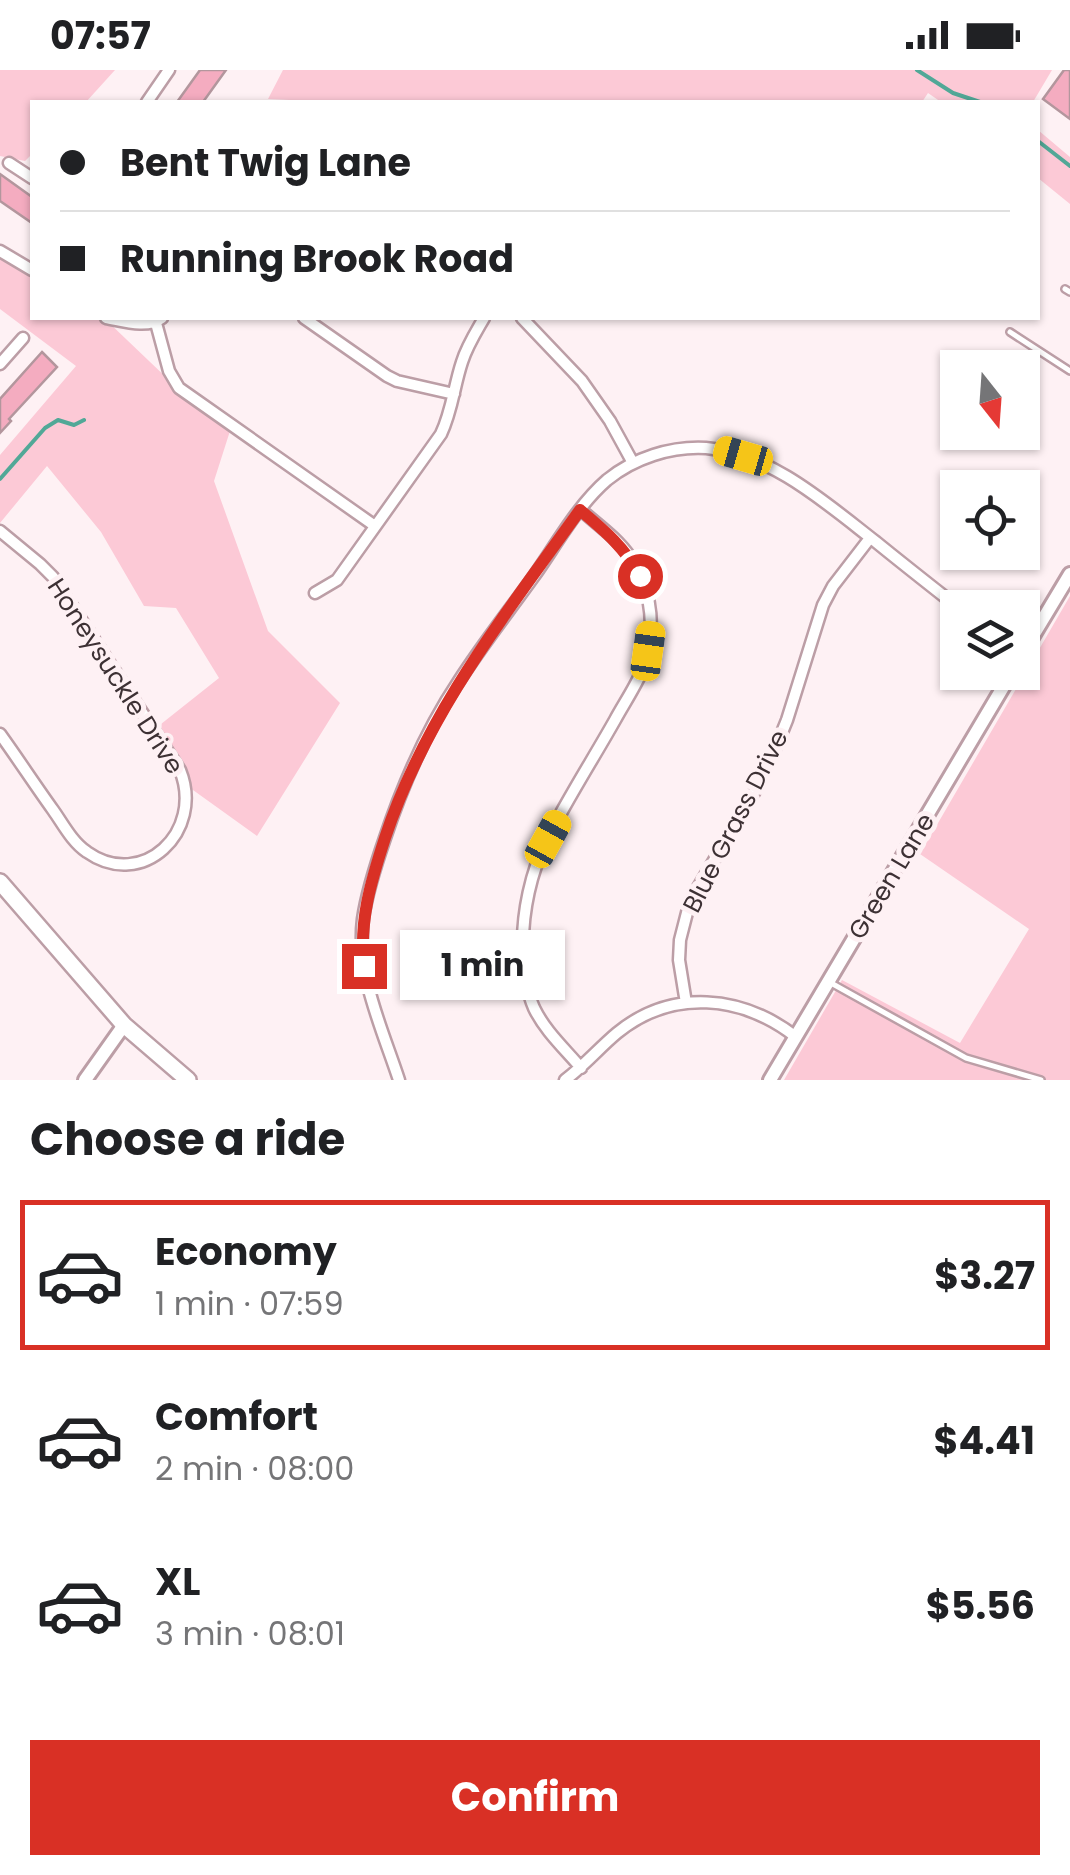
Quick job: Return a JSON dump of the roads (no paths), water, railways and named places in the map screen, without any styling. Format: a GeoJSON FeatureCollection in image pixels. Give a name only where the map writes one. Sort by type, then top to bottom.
{"type":"FeatureCollection","features":[{"type":"Feature","properties":{"kind":"main road"},"geometry":{"type":"LineString","coordinates":[[0,882],[124,1025],[188,1080]]}},
{"type":"Feature","properties":{"kind":"street"},"geometry":{"type":"LineString","coordinates":[[149,100],[170,70]]}},
{"type":"Feature","properties":{"kind":"street"},"geometry":{"type":"LineString","coordinates":[[10,163],[30,177]]}},
{"type":"Feature","properties":{"kind":"street"},"geometry":{"type":"LineString","coordinates":[[0,250],[30,269]]}},
{"type":"Feature","properties":{"kind":"street"},"geometry":{"type":"LineString","coordinates":[[116,320],[159,320],[169,371],[179,388],[374,526]]}},
{"type":"Feature","properties":{"kind":"street"},"geometry":{"type":"LineString","coordinates":[[307,320],[387,376],[454,394]]}},
{"type":"Feature","properties":{"kind":"street"},"geometry":{"type":"LineString","coordinates":[[315,593],[337,580],[442,434],[467,347],[483,320]]}},
{"type":"Feature","properties":{"kind":"street"},"geometry":{"type":"LineString","coordinates":[[524,320],[582,381],[633,464]]}},
{"type":"Feature","properties":{"kind":"street"},"geometry":{"type":"LineString","coordinates":[[0,364],[23,338]]}},
{"type":"Feature","properties":{"kind":"street"},"geometry":{"type":"LineString","coordinates":[[399,1080],[364,966],[363,920],[377,861],[408,776],[450,696],[580,510],[607,480],[633,464],[684,448],[722,450],[743,456],[814,495],[940,593]]}},
{"type":"Feature","properties":{"kind":"street"},"geometry":{"type":"LineString","coordinates":[[580,510],[630,557],[647,593],[651,630],[643,669],[548,839],[526,911],[527,989],[541,1021],[581,1068]]}},
{"type":"Feature","properties":{"kind":"street","name":"Honeysuckle Drive"},"geometry":{"type":"LineString","coordinates":[[0,734],[77,843],[98,858],[134,862],[159,852],[178,833],[187,808],[180,770],[53,577],[2,536]]}},
{"type":"Feature","properties":{"kind":"street","name":"Blue Grass Drive"},"geometry":{"type":"LineString","coordinates":[[686,1003],[679,960],[690,902],[772,756],[823,605],[870,538]]}},
{"type":"Feature","properties":{"kind":"street"},"geometry":{"type":"LineString","coordinates":[[1040,624],[1070,574]]}},
{"type":"Feature","properties":{"kind":"street","name":"Green Lane"},"geometry":{"type":"LineString","coordinates":[[770,1080],[1001,690]]}},
{"type":"Feature","properties":{"kind":"street"},"geometry":{"type":"LineString","coordinates":[[565,1080],[632,1022],[686,1003],[730,1004],[781,1025],[796,1037]]}},
{"type":"Feature","properties":{"kind":"street"},"geometry":{"type":"LineString","coordinates":[[85,1080],[124,1025]]}},
{"type":"Feature","properties":{"kind":"lane"},"geometry":{"type":"LineString","coordinates":[[1010,332],[1070,371]]}},
{"type":"Feature","properties":{"kind":"lane"},"geometry":{"type":"LineString","coordinates":[[829,982],[966,1058],[1041,1080]]}},
{"type":"Feature","properties":{"kind":"waterway"},"geometry":{"type":"LineString","coordinates":[[917,70],[953,93],[974,100]]}},
{"type":"Feature","properties":{"kind":"waterway"},"geometry":{"type":"LineString","coordinates":[[1040,143],[1070,166]]}},
{"type":"Feature","properties":{"kind":"waterway"},"geometry":{"type":"LineString","coordinates":[[0,479],[45,428],[58,420],[74,425],[84,420]]}}]}
